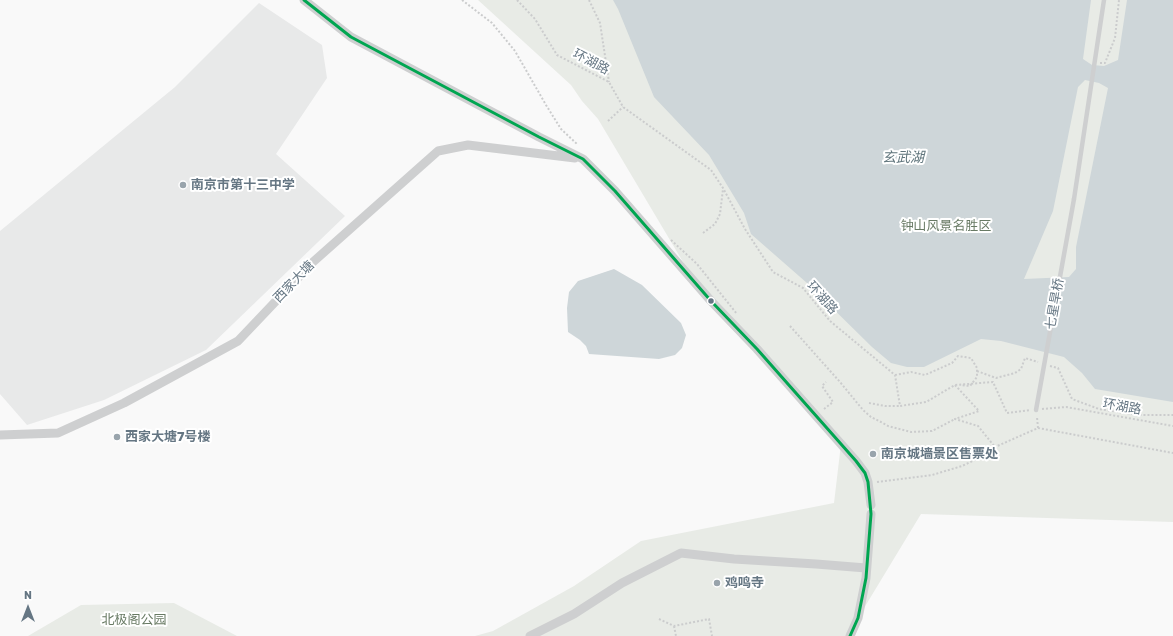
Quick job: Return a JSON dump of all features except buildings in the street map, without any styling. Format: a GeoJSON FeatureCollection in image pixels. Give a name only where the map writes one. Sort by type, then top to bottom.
{"type":"FeatureCollection","features":[{"type":"Feature","properties":{"kind":"street"},"geometry":{"type":"LineString","coordinates":[[304,0],[352,38],[583,159],[615,191],[711,301],[757,349],[836,438],[872,482],[866,568],[858,618],[850,636]]}},
{"type":"Feature","properties":{"kind":"street","name":"西家大塘"},"geometry":{"type":"LineString","coordinates":[[0,434],[58,433],[124,403],[238,341],[313,262],[438,151],[468,145],[583,159]]}},
{"type":"Feature","properties":{"kind":"street"},"geometry":{"type":"LineString","coordinates":[[530,636],[574,614],[622,583],[681,553],[734,559],[866,568]]}},
{"type":"Feature","properties":{"kind":"lane","name":"七星旱桥"},"geometry":{"type":"LineString","coordinates":[[1036,410],[1074,199],[1104,0]]}},
{"type":"Feature","properties":{"kind":"path","name":"环湖路"},"geometry":{"type":"LineString","coordinates":[[517,0],[535,19],[557,55],[609,82],[623,107],[711,170],[723,188],[745,229],[773,272],[804,288],[830,321],[895,375]]}},
{"type":"Feature","properties":{"kind":"path"},"geometry":{"type":"LineString","coordinates":[[589,0],[600,23],[609,82]]}},
{"type":"Feature","properties":{"kind":"path"},"geometry":{"type":"LineString","coordinates":[[1095,62],[1105,64],[1115,38],[1119,0]]}},
{"type":"Feature","properties":{"kind":"path"},"geometry":{"type":"LineString","coordinates":[[608,121],[623,107]]}},
{"type":"Feature","properties":{"kind":"path"},"geometry":{"type":"LineString","coordinates":[[703,233],[715,224],[720,214],[723,188]]}},
{"type":"Feature","properties":{"kind":"path"},"geometry":{"type":"LineString","coordinates":[[790,326],[863,410],[871,417],[888,426],[911,432],[932,431],[950,423],[955,419],[979,411],[955,385]]}},
{"type":"Feature","properties":{"kind":"path"},"geometry":{"type":"LineString","coordinates":[[869,403],[885,406],[900,406],[926,402],[955,385],[970,386],[977,377],[977,368],[971,358],[958,356],[952,363],[925,374],[911,372],[895,375],[900,406]]}},
{"type":"Feature","properties":{"kind":"path"},"geometry":{"type":"LineString","coordinates":[[977,370],[996,378],[1015,373],[1021,369],[1025,358],[1041,363]]}},
{"type":"Feature","properties":{"kind":"path"},"geometry":{"type":"LineString","coordinates":[[1046,365],[1058,368],[1072,399],[1099,409],[1138,415],[1173,416]]}},
{"type":"Feature","properties":{"kind":"path"},"geometry":{"type":"LineString","coordinates":[[824,409],[833,402],[822,386],[826,382]]}},
{"type":"Feature","properties":{"kind":"path","name":"环湖路"},"geometry":{"type":"LineString","coordinates":[[972,383],[993,382],[1007,413],[1066,407],[1173,426]]}},
{"type":"Feature","properties":{"kind":"path"},"geometry":{"type":"LineString","coordinates":[[1036,410],[1038,428]]}},
{"type":"Feature","properties":{"kind":"path"},"geometry":{"type":"LineString","coordinates":[[955,419],[978,426],[995,447]]}},
{"type":"Feature","properties":{"kind":"path"},"geometry":{"type":"LineString","coordinates":[[872,482],[932,475],[962,466],[979,458],[995,447],[1038,428],[1173,453]]}},
{"type":"Feature","properties":{"kind":"path"},"geometry":{"type":"LineString","coordinates":[[659,619],[674,626],[709,619],[712,636]]}},
{"type":"Feature","properties":{"kind":"path"},"geometry":{"type":"LineString","coordinates":[[674,626],[676,636]]}},
{"type":"Feature","properties":{"kind":"shaded area","name":"南京市第十三中学"},"geometry":{"type":"Polygon","coordinates":[[[259,3],[322,45],[327,78],[276,154],[345,216],[206,350],[104,400],[27,425],[0,394],[0,231],[175,87],[259,3]]]}},
{"type":"Feature","properties":{"kind":"green space","name":"钟山风景名胜区"},"geometry":{"type":"Polygon","coordinates":[[[478,0],[1173,0],[1173,522],[921,514],[858,618],[851,636],[475,636],[493,631],[574,586],[641,541],[834,503],[841,444],[708,304],[598,119],[582,101],[571,85],[478,0]]]}},
{"type":"Feature","properties":{"kind":"green space","name":"北极阁公园"},"geometry":{"type":"Polygon","coordinates":[[[174,603],[237,636],[28,636],[81,605],[174,603]]]}},
{"type":"Feature","properties":{"kind":"water","name":"玄武湖"},"geometry":{"type":"Polygon","coordinates":[[[613,0],[1091,0],[1083,59],[1092,65],[1104,66],[1118,60],[1127,0],[1173,0],[1173,402],[1095,389],[1082,373],[1064,357],[1001,341],[981,339],[924,367],[907,367],[891,363],[872,347],[807,283],[751,234],[744,213],[709,155],[654,97],[613,0]],[[1085,80],[1078,87],[1053,211],[1024,279],[1069,277],[1076,269],[1076,247],[1108,88],[1099,83],[1085,80]]]}},
{"type":"Feature","properties":{"kind":"water"},"geometry":{"type":"Polygon","coordinates":[[[614,269],[642,285],[681,323],[686,335],[682,348],[675,355],[659,359],[589,354],[586,346],[568,332],[567,308],[569,292],[578,281],[614,269]]]}},
{"type":"Feature","properties":{"kind":"transit line"},"geometry":{"type":"LineString","coordinates":[[304,0],[351,37],[583,159],[615,191],[711,301],[757,349],[856,461],[865,473],[868,482],[871,514],[866,578],[858,618],[850,636]]}},
{"type":"Feature","properties":{"kind":"place","name":"南京市第十三中学"},"geometry":{"type":"Point","coordinates":[183,185]}},
{"type":"Feature","properties":{"kind":"place","name":"西家大塘7号楼"},"geometry":{"type":"Point","coordinates":[117,437]}},
{"type":"Feature","properties":{"kind":"place","name":"南京城墙景区售票处"},"geometry":{"type":"Point","coordinates":[873,454]}},
{"type":"Feature","properties":{"kind":"place","name":"鸡鸣寺"},"geometry":{"type":"Point","coordinates":[717,583]}}]}
